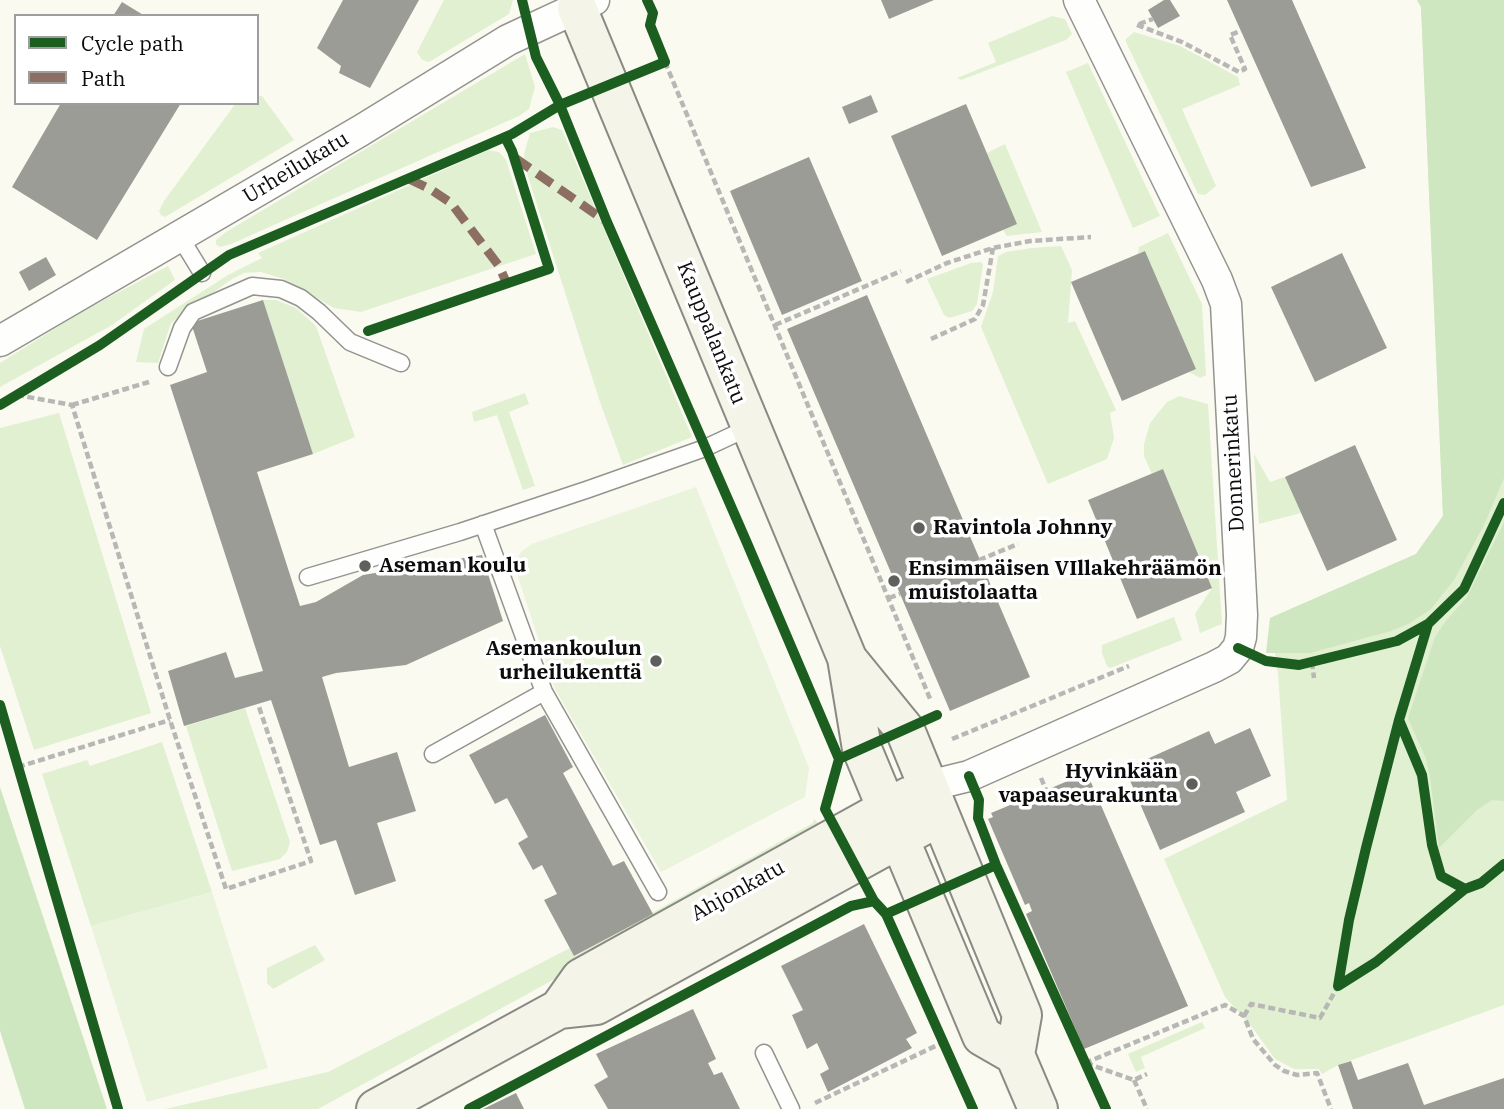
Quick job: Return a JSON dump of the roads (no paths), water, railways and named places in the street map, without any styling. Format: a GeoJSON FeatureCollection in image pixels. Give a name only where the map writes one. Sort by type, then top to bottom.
{"type":"FeatureCollection","features":[{"type":"Feature","properties":{"kind":"main road","name":"Kauppalankatu"},"geometry":{"type":"LineString","coordinates":[[585,4],[609,85],[847,658],[862,749],[982,1036],[1015,1055],[1022,1015],[949,790],[921,722],[847,658]]}},
{"type":"Feature","properties":{"kind":"main road","name":"Ahjonkatu"},"geometry":{"type":"LineString","coordinates":[[376,1109],[559,1009],[596,1005],[949,790]]}},
{"type":"Feature","properties":{"kind":"main road"},"geometry":{"type":"LineString","coordinates":[[1015,1055],[1038,1109]]}},
{"type":"Feature","properties":{"kind":"street","name":"Donnerinkatu"},"geometry":{"type":"LineString","coordinates":[[949,790],[1222,663],[1238,648],[1241,637],[1226,304],[1217,280],[1079,0]]}},
{"type":"Feature","properties":{"kind":"street","name":"Urheilukatu"},"geometry":{"type":"LineString","coordinates":[[0,341],[180,237],[508,40],[585,4]]}},
{"type":"Feature","properties":{"kind":"lane"},"geometry":{"type":"LineString","coordinates":[[180,237],[202,273]]}},
{"type":"Feature","properties":{"kind":"lane"},"geometry":{"type":"LineString","coordinates":[[168,367],[181,328],[194,312],[252,286],[281,289],[301,298],[350,342],[401,363]]}},
{"type":"Feature","properties":{"kind":"lane"},"geometry":{"type":"LineString","coordinates":[[308,577],[460,532],[589,489],[705,448],[750,427]]}},
{"type":"Feature","properties":{"kind":"lane"},"geometry":{"type":"LineString","coordinates":[[483,524],[544,692],[658,892]]}},
{"type":"Feature","properties":{"kind":"lane"},"geometry":{"type":"LineString","coordinates":[[433,754],[544,692]]}},
{"type":"Feature","properties":{"kind":"lane"},"geometry":{"type":"LineString","coordinates":[[764,1053],[791,1109]]}},
{"type":"Feature","properties":{"kind":"place","name":"Ravintola Johnny"},"geometry":{"type":"Point","coordinates":[919,528]}},
{"type":"Feature","properties":{"kind":"place","name":"Aseman koulu"},"geometry":{"type":"Point","coordinates":[365,566]}},
{"type":"Feature","properties":{"kind":"place","name":"Ensimmäisen VIllakehräämön muistolaatta"},"geometry":{"type":"Point","coordinates":[894,581]}},
{"type":"Feature","properties":{"kind":"place","name":"Asemankoulun urheilukenttä"},"geometry":{"type":"Point","coordinates":[656,661]}},
{"type":"Feature","properties":{"kind":"place","name":"Hyvinkään vapaaseurakunta"},"geometry":{"type":"Point","coordinates":[1192,784]}}]}
